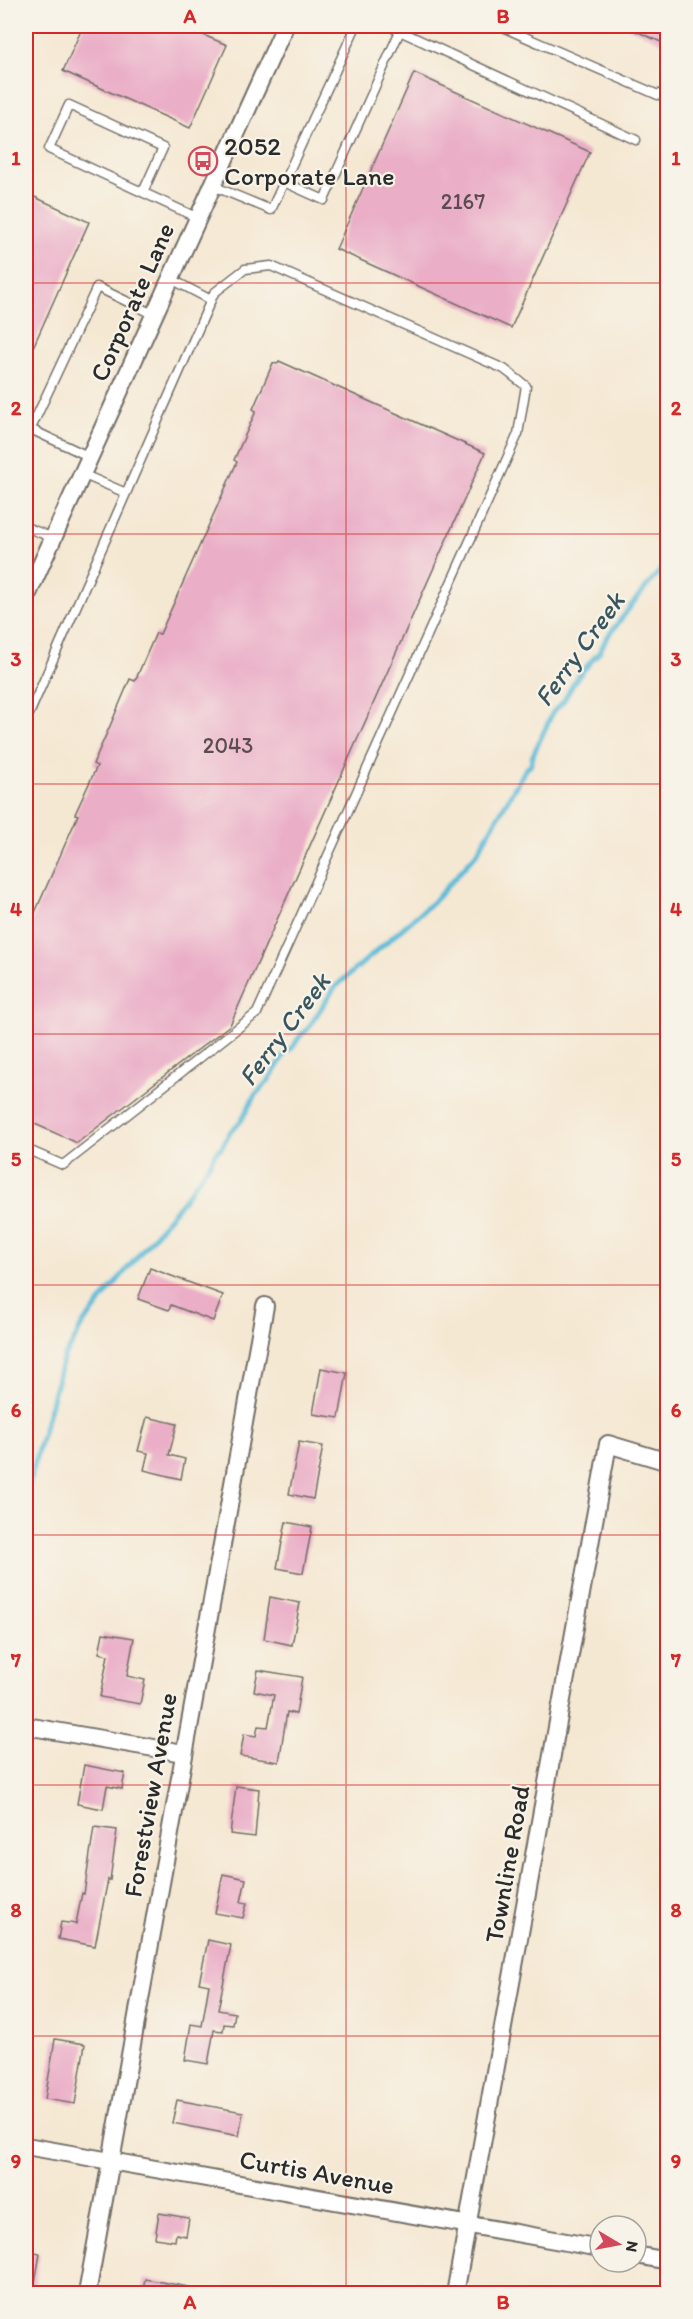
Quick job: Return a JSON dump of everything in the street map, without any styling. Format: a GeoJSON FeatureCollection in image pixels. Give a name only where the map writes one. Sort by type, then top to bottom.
{"type":"FeatureCollection","features":[{"type":"Feature","properties":{"kind":"street","name":"Corporate Lane"},"geometry":{"type":"LineString","coordinates":[[27,590],[53,538],[285,26]]}},
{"type":"Feature","properties":{"kind":"street","name":"Forestview Avenue"},"geometry":{"type":"LineString","coordinates":[[87,2294],[265,1306]]}},
{"type":"Feature","properties":{"kind":"street","name":"Townline Road"},"geometry":{"type":"LineString","coordinates":[[455,2294],[608,1444],[668,1462]]}},
{"type":"Feature","properties":{"kind":"street"},"geometry":{"type":"LineString","coordinates":[[26,1726],[183,1753]]}},
{"type":"Feature","properties":{"kind":"street","name":"Curtis Avenue"},"geometry":{"type":"LineString","coordinates":[[26,2146],[588,2246]]}},
{"type":"Feature","properties":{"kind":"street"},"geometry":{"type":"LineString","coordinates":[[648,2257],[668,2260]]}},
{"type":"Feature","properties":{"kind":"lane"},"geometry":{"type":"LineString","coordinates":[[213,186],[271,210],[356,26]]}},
{"type":"Feature","properties":{"kind":"lane"},"geometry":{"type":"LineString","coordinates":[[389,26],[636,140]]}},
{"type":"Feature","properties":{"kind":"lane"},"geometry":{"type":"LineString","coordinates":[[500,26],[658,95],[668,90]]}},
{"type":"Feature","properties":{"kind":"lane"},"geometry":{"type":"LineString","coordinates":[[284,182],[324,200],[400,31]]}},
{"type":"Feature","properties":{"kind":"lane"},"geometry":{"type":"LineString","coordinates":[[142,192],[163,148],[69,105],[49,149],[198,218]]}},
{"type":"Feature","properties":{"kind":"lane"},"geometry":{"type":"LineString","coordinates":[[26,722],[214,293],[245,269],[271,266],[504,369],[526,386],[518,434],[257,1013],[63,1165],[26,1149]]}},
{"type":"Feature","properties":{"kind":"lane"},"geometry":{"type":"LineString","coordinates":[[171,279],[211,300]]}},
{"type":"Feature","properties":{"kind":"lane"},"geometry":{"type":"LineString","coordinates":[[26,440],[28,428],[97,287],[154,315]]}},
{"type":"Feature","properties":{"kind":"lane"},"geometry":{"type":"LineString","coordinates":[[28,428],[90,457]]}},
{"type":"Feature","properties":{"kind":"lane"},"geometry":{"type":"LineString","coordinates":[[82,474],[126,493]]}},
{"type":"Feature","properties":{"kind":"lane"},"geometry":{"type":"LineString","coordinates":[[26,527],[53,538]]}},
{"type":"Feature","properties":{"kind":"building"},"geometry":{"type":"Polygon","coordinates":[[[83,26],[182,26],[227,45],[190,128],[63,71],[83,26]]]}},
{"type":"Feature","properties":{"kind":"building"},"geometry":{"type":"Polygon","coordinates":[[[624,26],[668,26],[668,45],[624,26]]]}},
{"type":"Feature","properties":{"kind":"building"},"geometry":{"type":"Polygon","coordinates":[[[414,73],[590,152],[511,328],[336,249],[414,73]]]}},
{"type":"Feature","properties":{"kind":"building"},"geometry":{"type":"Polygon","coordinates":[[[26,193],[89,222],[26,363],[26,193]]]}},
{"type":"Feature","properties":{"kind":"building"},"geometry":{"type":"Polygon","coordinates":[[[279,361],[485,453],[230,1025],[77,1143],[26,1120],[26,933],[78,815],[75,814],[97,766],[93,764],[130,679],[135,681],[156,633],[160,634],[237,462],[234,460],[256,411],[253,409],[273,363],[277,364],[279,361]]]}},
{"type":"Feature","properties":{"kind":"building"},"geometry":{"type":"Polygon","coordinates":[[[150,1268],[223,1295],[213,1321],[171,1305],[169,1310],[138,1299],[150,1268]]]}},
{"type":"Feature","properties":{"kind":"building"},"geometry":{"type":"Polygon","coordinates":[[[321,1368],[347,1373],[339,1418],[313,1414],[321,1368]]]}},
{"type":"Feature","properties":{"kind":"building"},"geometry":{"type":"Polygon","coordinates":[[[147,1417],[177,1424],[169,1455],[185,1459],[181,1479],[144,1470],[148,1453],[138,1451],[147,1417]]]}},
{"type":"Feature","properties":{"kind":"building"},"geometry":{"type":"Polygon","coordinates":[[[299,1442],[323,1446],[313,1499],[289,1494],[299,1442]]]}},
{"type":"Feature","properties":{"kind":"building"},"geometry":{"type":"Polygon","coordinates":[[[286,1522],[312,1527],[303,1573],[277,1568],[286,1522]]]}},
{"type":"Feature","properties":{"kind":"building"},"geometry":{"type":"Polygon","coordinates":[[[270,1597],[300,1603],[292,1645],[264,1639],[270,1597]]]}},
{"type":"Feature","properties":{"kind":"building"},"geometry":{"type":"Polygon","coordinates":[[[103,1633],[134,1638],[127,1676],[145,1680],[140,1704],[100,1697],[108,1655],[99,1653],[103,1633]]]}},
{"type":"Feature","properties":{"kind":"building"},"geometry":{"type":"Polygon","coordinates":[[[258,1670],[302,1677],[296,1714],[287,1712],[279,1762],[240,1756],[244,1734],[256,1736],[258,1726],[268,1727],[274,1695],[254,1691],[258,1670]]]}},
{"type":"Feature","properties":{"kind":"building"},"geometry":{"type":"Polygon","coordinates":[[[84,1765],[125,1773],[122,1789],[107,1786],[103,1809],[77,1804],[84,1765]]]}},
{"type":"Feature","properties":{"kind":"building"},"geometry":{"type":"Polygon","coordinates":[[[236,1786],[259,1789],[255,1837],[230,1834],[236,1786]]]}},
{"type":"Feature","properties":{"kind":"building"},"geometry":{"type":"Polygon","coordinates":[[[94,1827],[117,1830],[110,1880],[108,1879],[95,1946],[58,1939],[61,1922],[76,1924],[82,1893],[84,1894],[94,1827]]]}},
{"type":"Feature","properties":{"kind":"building"},"geometry":{"type":"Polygon","coordinates":[[[223,1874],[246,1879],[241,1902],[247,1903],[243,1918],[215,1913],[223,1874]]]}},
{"type":"Feature","properties":{"kind":"building"},"geometry":{"type":"Polygon","coordinates":[[[208,1940],[231,1945],[218,2010],[235,2013],[233,2025],[224,2024],[223,2031],[214,2030],[208,2064],[185,2060],[191,2024],[202,2026],[209,1985],[199,1983],[208,1940]]]}},
{"type":"Feature","properties":{"kind":"building"},"geometry":{"type":"Polygon","coordinates":[[[55,2039],[85,2044],[75,2104],[45,2099],[55,2039]]]}},
{"type":"Feature","properties":{"kind":"building"},"geometry":{"type":"Polygon","coordinates":[[[177,2100],[243,2112],[239,2136],[172,2123],[177,2100]]]}},
{"type":"Feature","properties":{"kind":"building"},"geometry":{"type":"Polygon","coordinates":[[[159,2213],[189,2218],[186,2236],[176,2234],[175,2241],[155,2238],[159,2213]]]}},
{"type":"Feature","properties":{"kind":"building"},"geometry":{"type":"Polygon","coordinates":[[[26,2251],[40,2254],[33,2294],[26,2294],[26,2251]]]}},
{"type":"Feature","properties":{"kind":"building"},"geometry":{"type":"Polygon","coordinates":[[[145,2279],[189,2287],[188,2294],[142,2294],[145,2279]]]}},
{"type":"Feature","properties":{"kind":"waterway","name":"Ferry Creek"},"geometry":{"type":"LineString","coordinates":[[26,1494],[64,1356],[82,1325],[184,1199],[230,1132],[241,1121],[255,1095],[269,1080],[286,1052],[307,1030],[335,987],[434,901],[477,853],[525,770],[531,765],[532,757],[553,712],[563,702],[576,679],[600,651],[606,639],[634,602],[668,561]]}},
{"type":"Feature","properties":{"kind":"place","name":"2052 Corporate Lane"},"geometry":{"type":"Point","coordinates":[203,161]}}]}
